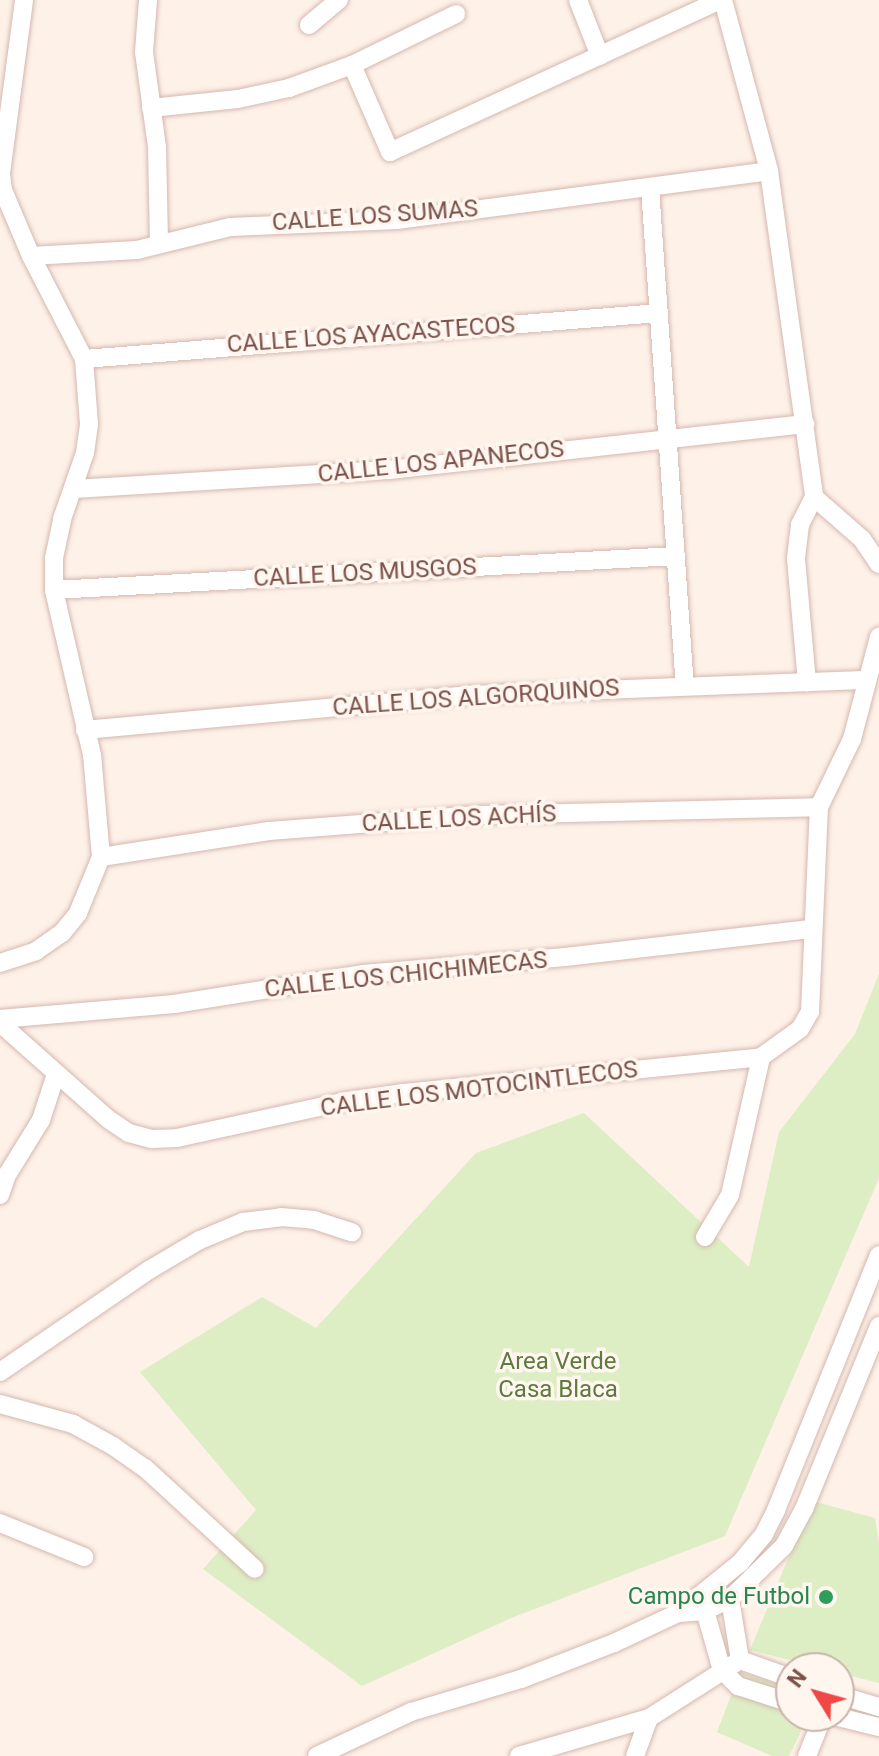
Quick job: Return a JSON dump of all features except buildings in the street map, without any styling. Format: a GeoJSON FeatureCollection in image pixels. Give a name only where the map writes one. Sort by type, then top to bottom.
{"type":"FeatureCollection","features":[{"type":"Feature","properties":{"kind":"street"},"geometry":{"type":"LineString","coordinates":[[0,963],[36,951],[62,933],[78,913],[101,857],[97,787],[54,590],[54,558],[62,519],[75,489],[89,424],[84,359],[31,256],[7,201],[1,173],[24,0]]}},
{"type":"Feature","properties":{"kind":"street"},"geometry":{"type":"LineString","coordinates":[[148,0],[144,52],[159,171],[159,244]]}},
{"type":"Feature","properties":{"kind":"street"},"geometry":{"type":"LineString","coordinates":[[309,25],[339,0]]}},
{"type":"Feature","properties":{"kind":"street"},"geometry":{"type":"LineString","coordinates":[[578,0],[600,56]]}},
{"type":"Feature","properties":{"kind":"street"},"geometry":{"type":"LineString","coordinates":[[352,65],[390,152],[722,0],[769,171],[805,424],[814,497],[800,525],[796,559],[807,683]]}},
{"type":"Feature","properties":{"kind":"street"},"geometry":{"type":"LineString","coordinates":[[151,108],[268,94],[352,65],[456,14]]}},
{"type":"Feature","properties":{"kind":"street","name":"CALLE LOS SUMAS"},"geometry":{"type":"LineString","coordinates":[[31,256],[114,253],[251,224],[398,220],[769,171]]}},
{"type":"Feature","properties":{"kind":"street"},"geometry":{"type":"LineString","coordinates":[[650,188],[685,686]]}},
{"type":"Feature","properties":{"kind":"street","name":"CALLE LOS AYACASTECOS"},"geometry":{"type":"LineString","coordinates":[[84,359],[659,313]]}},
{"type":"Feature","properties":{"kind":"street","name":"CALLE LOS APANECOS"},"geometry":{"type":"LineString","coordinates":[[75,489],[389,470],[805,424]]}},
{"type":"Feature","properties":{"kind":"street"},"geometry":{"type":"LineString","coordinates":[[814,497],[862,539],[879,564]]}},
{"type":"Feature","properties":{"kind":"street"},"geometry":{"type":"LineString","coordinates":[[862,539],[879,529]]}},
{"type":"Feature","properties":{"kind":"street","name":"CALLE LOS MUSGOS"},"geometry":{"type":"LineString","coordinates":[[54,590],[676,556]]}},
{"type":"Feature","properties":{"kind":"street"},"geometry":{"type":"LineString","coordinates":[[705,1237],[730,1195],[761,1057],[800,1029],[810,1012],[819,807],[852,739],[879,637]]}},
{"type":"Feature","properties":{"kind":"street","name":"CALLE LOS ALGORQUINOS"},"geometry":{"type":"LineString","coordinates":[[85,730],[472,695],[867,680]]}},
{"type":"Feature","properties":{"kind":"street","name":"CALLE LOS ACHÍS"},"geometry":{"type":"LineString","coordinates":[[101,857],[269,831],[478,815],[819,807]]}},
{"type":"Feature","properties":{"kind":"street","name":"CALLE LOS CHICHIMECAS"},"geometry":{"type":"LineString","coordinates":[[0,1021],[174,1004],[363,974],[565,957],[812,929]]}},
{"type":"Feature","properties":{"kind":"street","name":"CALLE LOS MOTOCINTLECOS"},"geometry":{"type":"LineString","coordinates":[[0,1021],[108,1119],[129,1133],[152,1139],[177,1138],[342,1102],[403,1093],[761,1057]]}},
{"type":"Feature","properties":{"kind":"street"},"geometry":{"type":"LineString","coordinates":[[0,1195],[7,1175],[41,1120],[56,1074]]}},
{"type":"Feature","properties":{"kind":"street"},"geometry":{"type":"LineString","coordinates":[[0,1372],[149,1270],[200,1240],[243,1222],[281,1217],[314,1220],[352,1232]]}},
{"type":"Feature","properties":{"kind":"street"},"geometry":{"type":"LineString","coordinates":[[703,1602],[764,1534],[872,1291],[879,1255]]}},
{"type":"Feature","properties":{"kind":"street"},"geometry":{"type":"LineString","coordinates":[[317,1756],[411,1712],[521,1679],[703,1602],[730,1599],[784,1546],[804,1509],[879,1326]]}},
{"type":"Feature","properties":{"kind":"street"},"geometry":{"type":"LineString","coordinates":[[0,1404],[73,1424],[113,1446],[145,1468],[255,1569]]}},
{"type":"Feature","properties":{"kind":"street"},"geometry":{"type":"LineString","coordinates":[[0,1523],[84,1557]]}},
{"type":"Feature","properties":{"kind":"street"},"geometry":{"type":"LineString","coordinates":[[764,1534],[784,1546]]}},
{"type":"Feature","properties":{"kind":"street"},"geometry":{"type":"LineString","coordinates":[[730,1599],[740,1660]]}},
{"type":"Feature","properties":{"kind":"street"},"geometry":{"type":"LineString","coordinates":[[703,1602],[722,1670],[738,1686],[775,1698]]}},
{"type":"Feature","properties":{"kind":"street"},"geometry":{"type":"LineString","coordinates":[[519,1756],[649,1718],[740,1660],[775,1672]]}},
{"type":"Feature","properties":{"kind":"street"},"geometry":{"type":"LineString","coordinates":[[855,1700],[879,1707]]}},
{"type":"Feature","properties":{"kind":"street"},"geometry":{"type":"LineString","coordinates":[[635,1756],[649,1718]]}},
{"type":"Feature","properties":{"kind":"street"},"geometry":{"type":"LineString","coordinates":[[855,1721],[879,1727]]}},
{"type":"Feature","properties":{"kind":"street"},"geometry":{"type":"LineString","coordinates":[[807,1756],[817,1732]]}},
{"type":"Feature","properties":{"kind":"green space","name":"Area Verde Casa Blaca"},"geometry":{"type":"Polygon","coordinates":[[[879,974],[879,1178],[725,1536],[511,1618],[362,1686],[203,1569],[256,1510],[140,1372],[262,1297],[316,1328],[476,1153],[584,1113],[749,1267],[779,1132],[855,1034],[879,974]]]}},
{"type":"Feature","properties":{"kind":"green space","name":"Campo de Futbol"},"geometry":{"type":"Polygon","coordinates":[[[812,1501],[875,1518],[879,1543],[879,1683],[855,1677],[855,1652],[775,1652],[775,1656],[750,1650],[812,1501]]]}},
{"type":"Feature","properties":{"kind":"green space"},"geometry":{"type":"Polygon","coordinates":[[[740,1672],[775,1682],[775,1695],[737,1683],[740,1672]]]}},
{"type":"Feature","properties":{"kind":"green space"},"geometry":{"type":"Polygon","coordinates":[[[732,1693],[775,1708],[775,1732],[801,1732],[789,1756],[772,1756],[717,1732],[732,1693]]]}},
{"type":"Feature","properties":{"kind":"place","name":"Campo de Futbol"},"geometry":{"type":"Point","coordinates":[826,1597]}}]}
